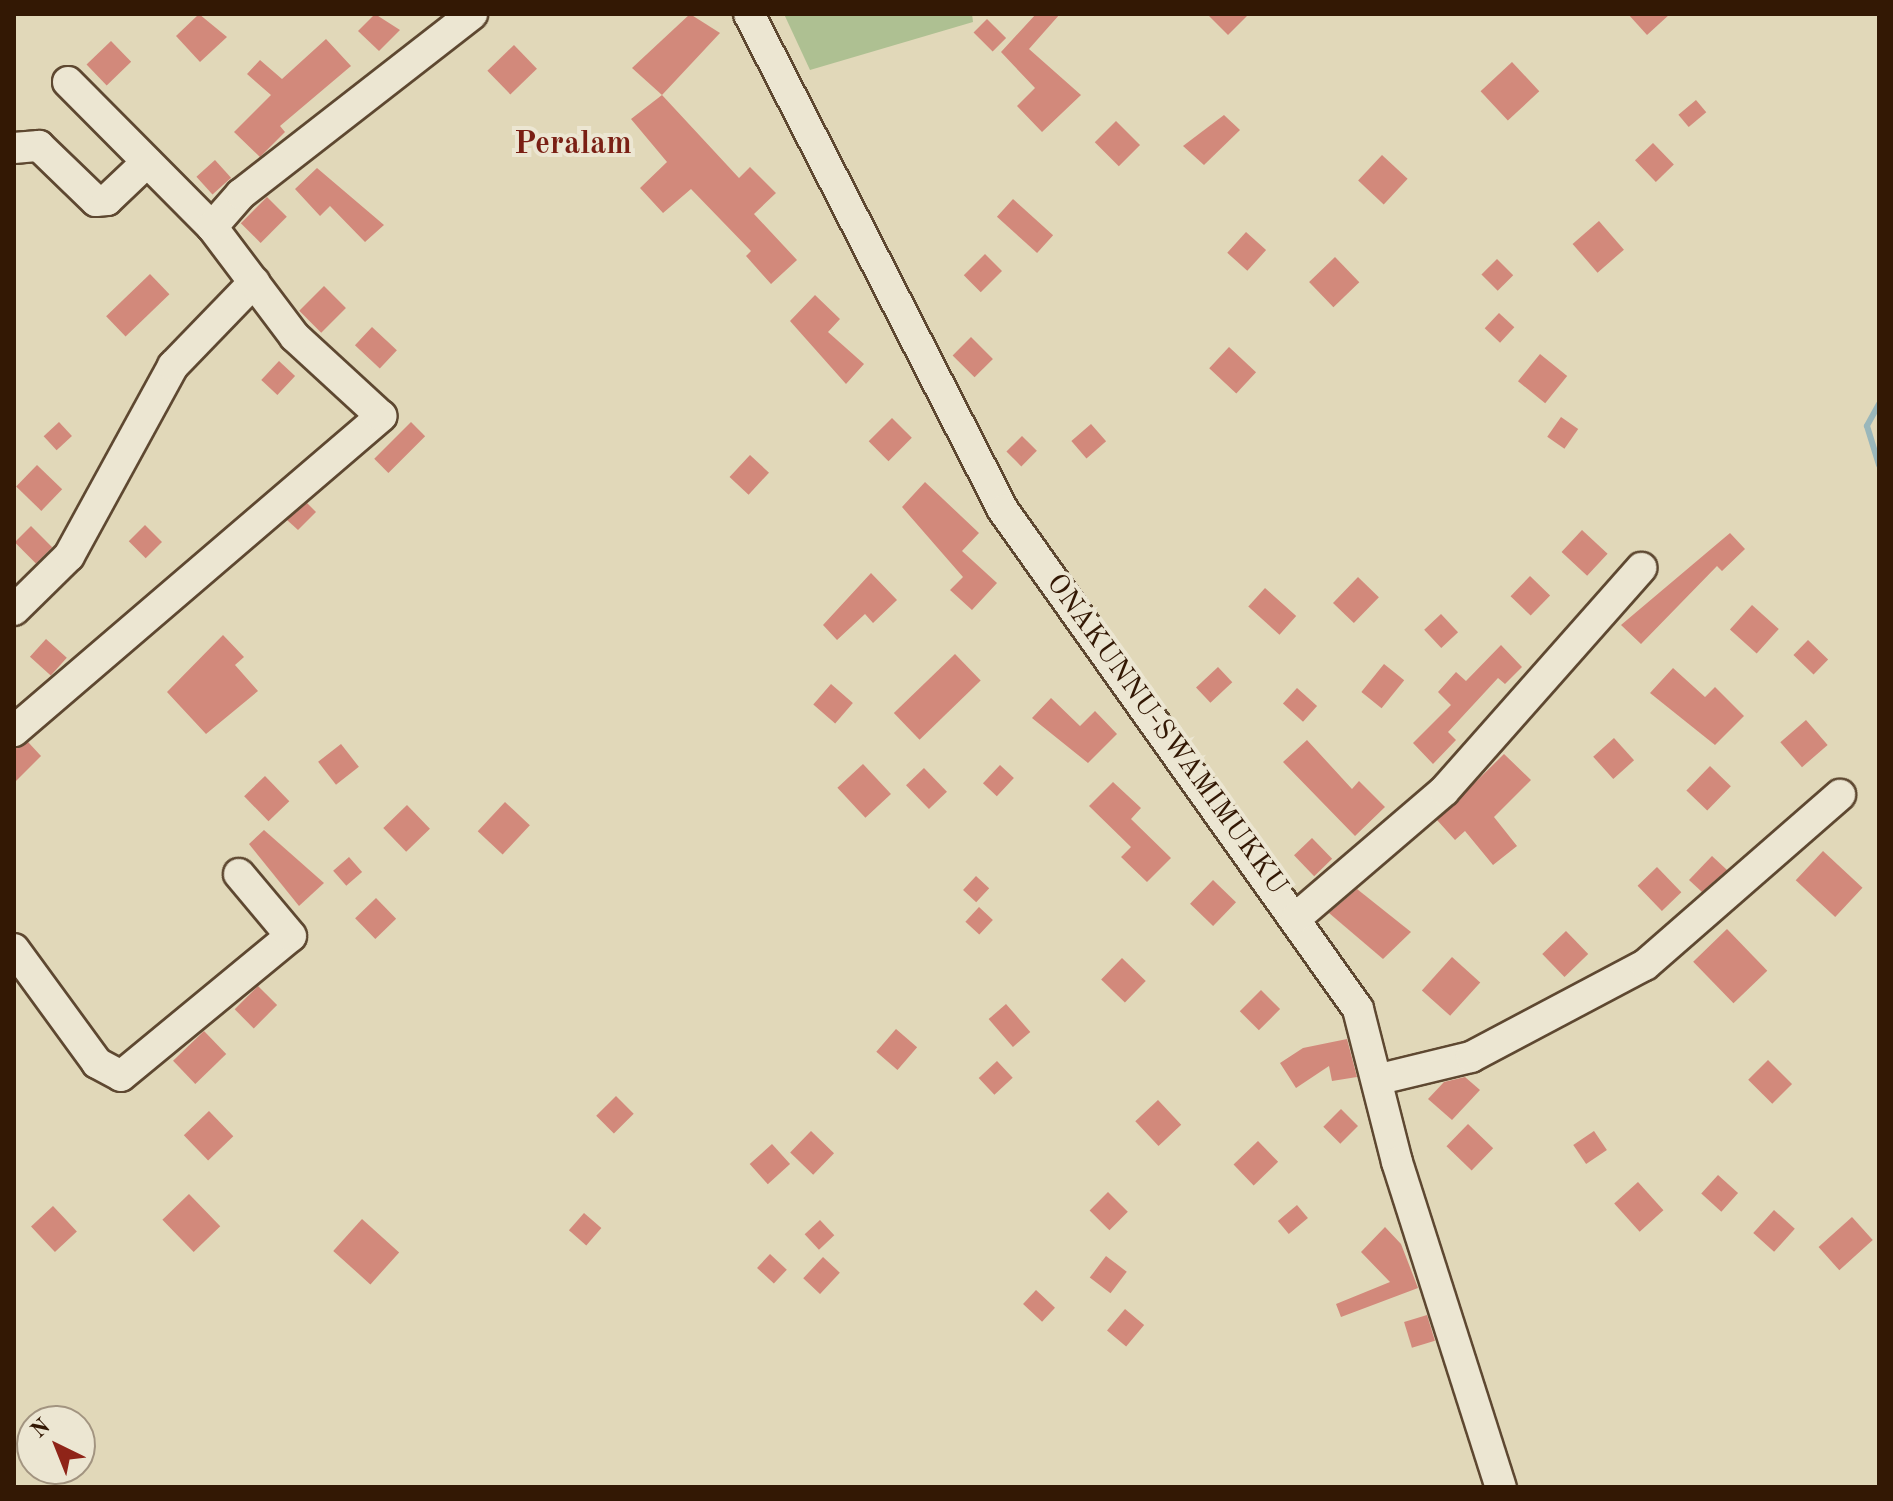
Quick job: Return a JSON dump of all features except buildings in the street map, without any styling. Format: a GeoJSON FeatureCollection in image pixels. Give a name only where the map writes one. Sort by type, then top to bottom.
{"type":"FeatureCollection","features":[{"type":"Feature","properties":{"kind":"street"},"geometry":{"type":"LineString","coordinates":[[212,227],[241,194],[472,14]]}},
{"type":"Feature","properties":{"kind":"street","name":"ONAKUNNU-SWAMIMUKKU"},"geometry":{"type":"LineString","coordinates":[[749,14],[1003,510],[1297,917],[1358,1009],[1380,1079],[1397,1162],[1501,1487]]}},
{"type":"Feature","properties":{"kind":"street"},"geometry":{"type":"LineString","coordinates":[[14,731],[381,416],[295,337],[212,227],[68,82]]}},
{"type":"Feature","properties":{"kind":"street"},"geometry":{"type":"LineString","coordinates":[[14,148],[39,146],[96,201],[107,200],[147,162]]}},
{"type":"Feature","properties":{"kind":"street"},"geometry":{"type":"LineString","coordinates":[[14,610],[69,556],[173,366],[254,282]]}},
{"type":"Feature","properties":{"kind":"street"},"geometry":{"type":"LineString","coordinates":[[1297,917],[1444,791],[1641,568]]}},
{"type":"Feature","properties":{"kind":"street"},"geometry":{"type":"LineString","coordinates":[[1380,1079],[1471,1057],[1645,965],[1840,795]]}},
{"type":"Feature","properties":{"kind":"street"},"geometry":{"type":"LineString","coordinates":[[14,949],[97,1063],[121,1076],[291,936],[239,874]]}},
{"type":"Feature","properties":{"kind":"green space"},"geometry":{"type":"Polygon","coordinates":[[[784,14],[972,14],[973,22],[810,70],[784,14]]]}},
{"type":"Feature","properties":{"kind":"waterway"},"geometry":{"type":"LineString","coordinates":[[1879,404],[1867,426],[1879,465]]}},
{"type":"Feature","properties":{"kind":"district","name":"Peralam"},"geometry":{"type":"Point","coordinates":[573,145]}}]}
